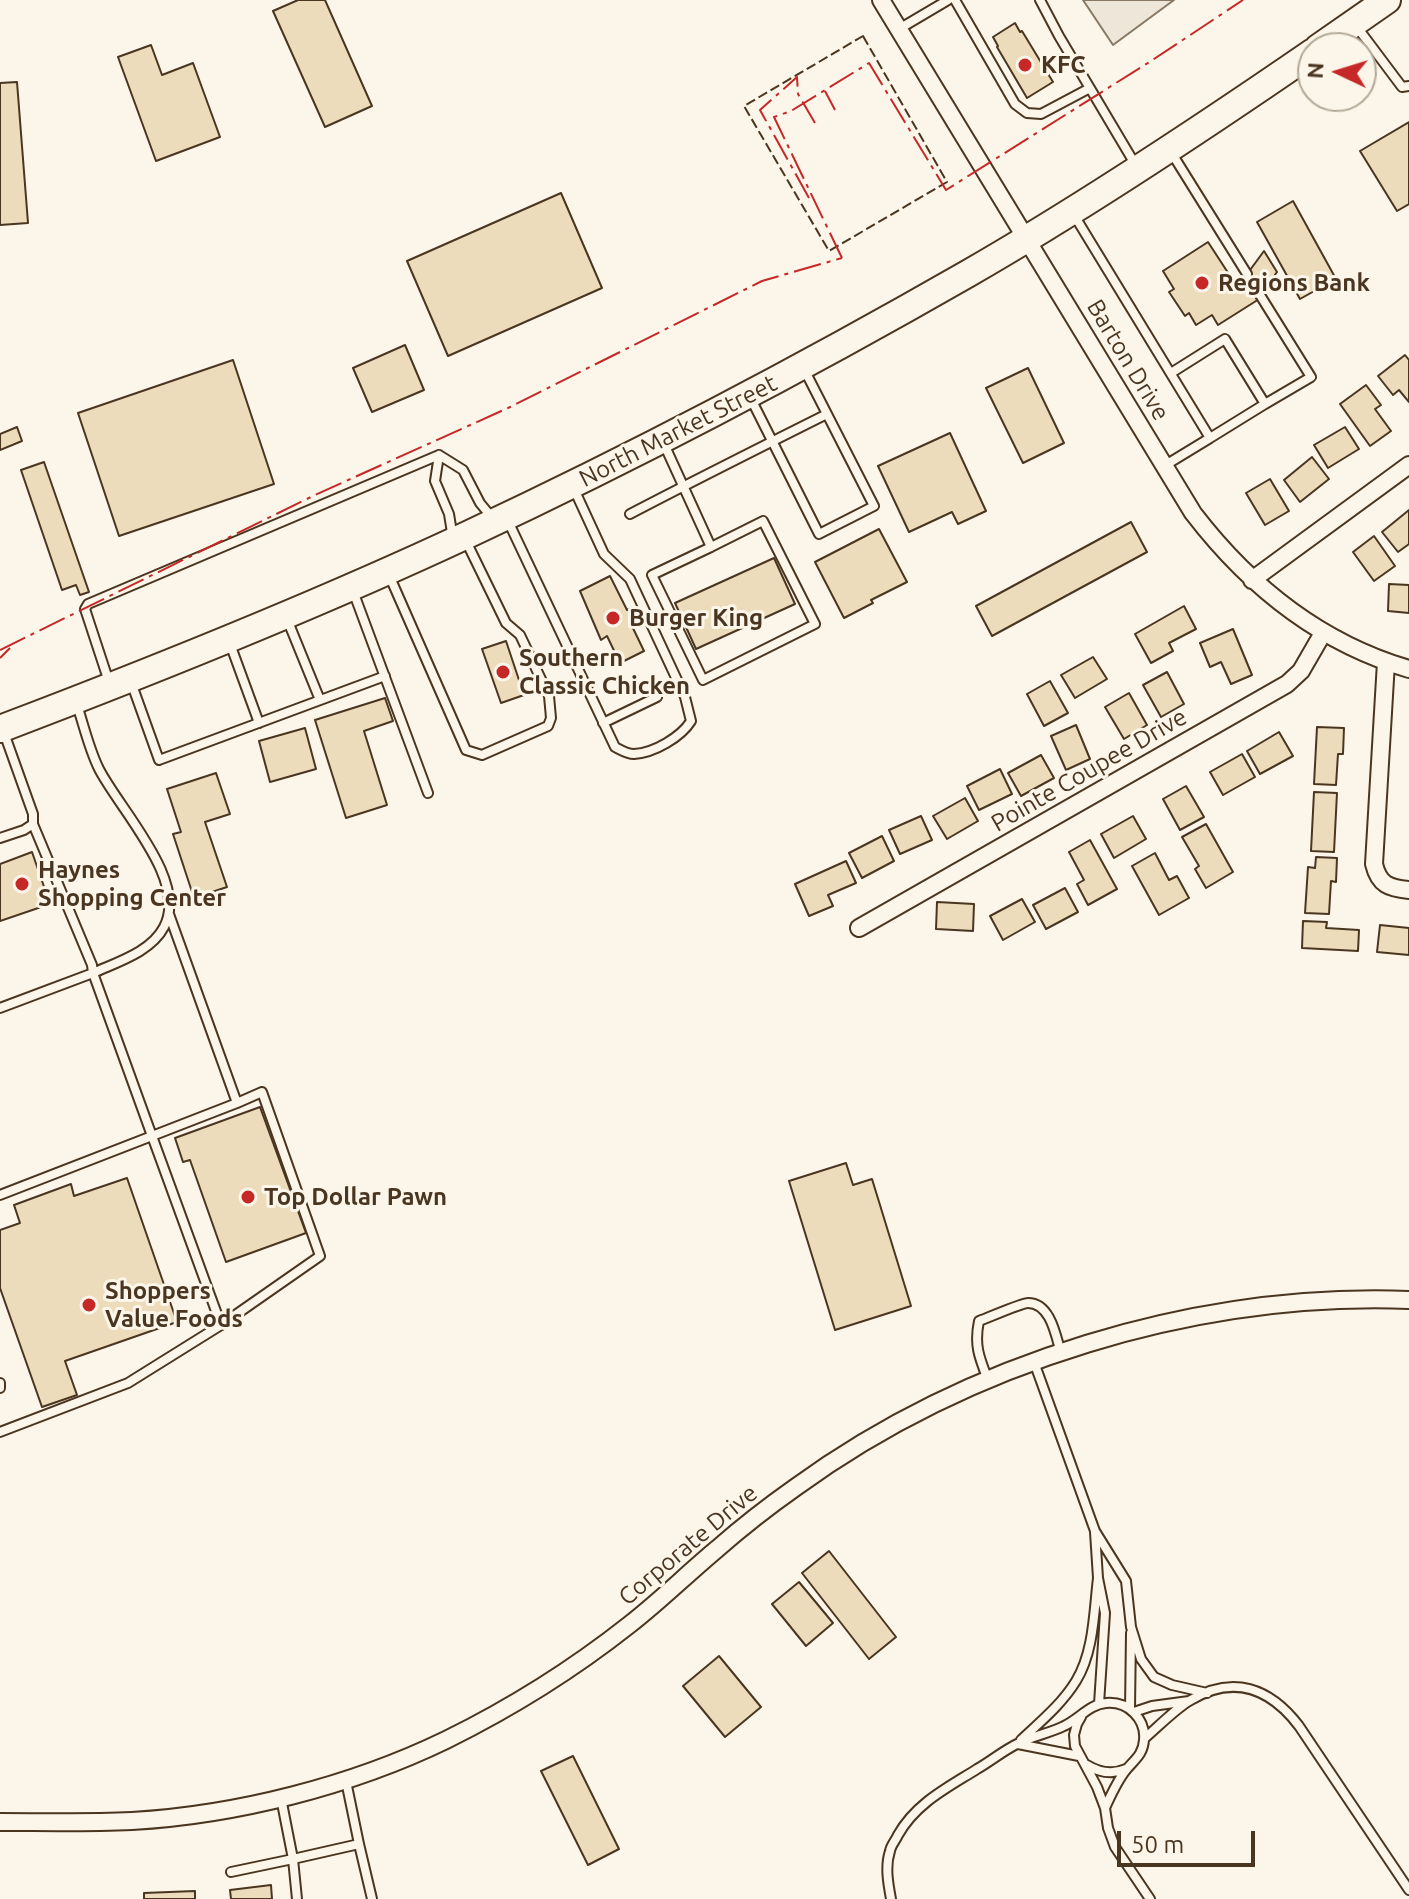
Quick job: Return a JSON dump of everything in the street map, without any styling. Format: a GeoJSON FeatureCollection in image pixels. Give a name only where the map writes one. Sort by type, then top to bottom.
{"type":"FeatureCollection","features":[{"type":"Feature","properties":{"kind":"main road"},"geometry":{"type":"LineString","coordinates":[[1341,32],[1387,0]]}},
{"type":"Feature","properties":{"kind":"main road","name":"North Market Street"},"geometry":{"type":"LineString","coordinates":[[1,728],[120,683],[387,571],[662,440],[802,367],[1027,238],[1297,63]]}},
{"type":"Feature","properties":{"kind":"street","name":"Barton Drive"},"geometry":{"type":"LineString","coordinates":[[881,0],[1201,524],[1252,580],[1295,614],[1356,650],[1409,669]]}},
{"type":"Feature","properties":{"kind":"street"},"geometry":{"type":"LineString","coordinates":[[1252,580],[1409,465]]}},
{"type":"Feature","properties":{"kind":"street","name":"Pointe Coupee Drive"},"geometry":{"type":"LineString","coordinates":[[859,928],[1287,684],[1301,671],[1323,633]]}},
{"type":"Feature","properties":{"kind":"street"},"geometry":{"type":"LineString","coordinates":[[1386,662],[1374,864],[1381,881],[1390,887],[1409,890]]}},
{"type":"Feature","properties":{"kind":"street","name":"Corporate Drive"},"geometry":{"type":"LineString","coordinates":[[0,1822],[70,1823],[200,1813],[281,1798],[399,1760],[443,1742],[544,1686],[633,1622],[719,1546],[837,1458],[898,1423],[988,1380],[1061,1353],[1140,1330],[1218,1313],[1311,1303],[1409,1300]]}},
{"type":"Feature","properties":{"kind":"lane"},"geometry":{"type":"LineString","coordinates":[[899,29],[948,0]]}},
{"type":"Feature","properties":{"kind":"lane"},"geometry":{"type":"LineString","coordinates":[[955,0],[1015,104],[1027,113],[1041,114],[1090,88]]}},
{"type":"Feature","properties":{"kind":"lane"},"geometry":{"type":"LineString","coordinates":[[1040,0],[1138,168]]}},
{"type":"Feature","properties":{"kind":"lane"},"geometry":{"type":"LineString","coordinates":[[1354,23],[1402,87],[1409,86]]}},
{"type":"Feature","properties":{"kind":"lane"},"geometry":{"type":"LineString","coordinates":[[1169,148],[1247,274]]}},
{"type":"Feature","properties":{"kind":"lane"},"geometry":{"type":"LineString","coordinates":[[1071,211],[1210,438]]}},
{"type":"Feature","properties":{"kind":"lane"},"geometry":{"type":"LineString","coordinates":[[1164,466],[1311,377],[1260,295]]}},
{"type":"Feature","properties":{"kind":"lane"},"geometry":{"type":"LineString","coordinates":[[1171,373],[1225,339],[1265,404]]}},
{"type":"Feature","properties":{"kind":"lane"},"geometry":{"type":"LineString","coordinates":[[749,395],[819,534],[874,506],[802,367]]}},
{"type":"Feature","properties":{"kind":"lane"},"geometry":{"type":"LineString","coordinates":[[630,514],[827,414]]}},
{"type":"Feature","properties":{"kind":"lane"},"geometry":{"type":"LineString","coordinates":[[662,440],[711,547]]}},
{"type":"Feature","properties":{"kind":"lane"},"geometry":{"type":"LineString","coordinates":[[439,455],[463,470],[480,503],[501,519],[615,747],[630,755],[651,751],[685,730],[691,721],[685,697],[630,579],[604,554],[572,485]]}},
{"type":"Feature","properties":{"kind":"lane"},"geometry":{"type":"LineString","coordinates":[[387,571],[466,750],[482,755],[548,726],[551,718],[549,696],[520,635],[506,623],[459,539],[435,481],[439,455]]}},
{"type":"Feature","properties":{"kind":"lane"},"geometry":{"type":"LineString","coordinates":[[385,676],[159,760],[85,609],[88,604],[439,455]]}},
{"type":"Feature","properties":{"kind":"lane"},"geometry":{"type":"LineString","coordinates":[[763,521],[815,624],[703,680],[652,575],[711,547],[763,521]]}},
{"type":"Feature","properties":{"kind":"lane"},"geometry":{"type":"LineString","coordinates":[[351,586],[428,793]]}},
{"type":"Feature","properties":{"kind":"lane"},"geometry":{"type":"LineString","coordinates":[[285,615],[320,700]]}},
{"type":"Feature","properties":{"kind":"lane"},"geometry":{"type":"LineString","coordinates":[[228,639],[259,723]]}},
{"type":"Feature","properties":{"kind":"lane"},"geometry":{"type":"LineString","coordinates":[[603,723],[657,697]]}},
{"type":"Feature","properties":{"kind":"lane"},"geometry":{"type":"LineString","coordinates":[[0,1008],[125,959],[152,943],[164,927],[172,907],[165,875],[98,768],[75,700]]}},
{"type":"Feature","properties":{"kind":"lane"},"geometry":{"type":"LineString","coordinates":[[1,728],[33,814],[33,824],[92,965],[221,1325]]}},
{"type":"Feature","properties":{"kind":"lane"},"geometry":{"type":"LineString","coordinates":[[0,838],[33,824]]}},
{"type":"Feature","properties":{"kind":"lane"},"geometry":{"type":"LineString","coordinates":[[169,914],[237,1103]]}},
{"type":"Feature","properties":{"kind":"lane"},"geometry":{"type":"LineString","coordinates":[[0,1195],[262,1092],[320,1256],[221,1325],[128,1383],[0,1432]]}},
{"type":"Feature","properties":{"kind":"lane"},"geometry":{"type":"LineString","coordinates":[[988,1380],[976,1338],[979,1321],[1028,1303],[1039,1307],[1048,1314],[1061,1353]]}},
{"type":"Feature","properties":{"kind":"lane"},"geometry":{"type":"LineString","coordinates":[[1034,1362],[1095,1531],[1126,1581],[1131,1627],[1132,1710]]}},
{"type":"Feature","properties":{"kind":"lane"},"geometry":{"type":"LineString","coordinates":[[1095,1531],[1098,1578],[1105,1613],[1099,1704]]}},
{"type":"Feature","properties":{"kind":"lane"},"geometry":{"type":"LineString","coordinates":[[1018,1744],[1076,1681],[1085,1660],[1098,1578]]}},
{"type":"Feature","properties":{"kind":"lane"},"geometry":{"type":"LineString","coordinates":[[1131,1627],[1141,1659],[1154,1677],[1172,1685],[1207,1693]]}},
{"type":"Feature","properties":{"kind":"lane"},"geometry":{"type":"LineString","coordinates":[[1145,1738],[1189,1701],[1207,1693],[1251,1688],[1271,1697],[1286,1709],[1314,1747],[1409,1890]]}},
{"type":"Feature","properties":{"kind":"lane"},"geometry":{"type":"LineString","coordinates":[[1132,1710],[1189,1701]]}},
{"type":"Feature","properties":{"kind":"lane"},"geometry":{"type":"LineString","coordinates":[[891,1899],[887,1878],[890,1850],[904,1825],[923,1803],[1018,1744],[1064,1726],[1090,1708],[1110,1702],[1132,1710],[1144,1728],[1145,1738],[1143,1750],[1127,1768],[1105,1808]]}},
{"type":"Feature","properties":{"kind":"lane"},"geometry":{"type":"LineString","coordinates":[[1082,1715],[1074,1735],[1079,1756],[1095,1770],[1106,1773],[1127,1768]]}},
{"type":"Feature","properties":{"kind":"lane"},"geometry":{"type":"LineString","coordinates":[[1018,1744],[1079,1756]]}},
{"type":"Feature","properties":{"kind":"lane"},"geometry":{"type":"LineString","coordinates":[[1086,1764],[1105,1808],[1115,1847],[1150,1899]]}},
{"type":"Feature","properties":{"kind":"lane"},"geometry":{"type":"LineString","coordinates":[[346,1779],[372,1899]]}},
{"type":"Feature","properties":{"kind":"lane"},"geometry":{"type":"LineString","coordinates":[[281,1798],[297,1899]]}},
{"type":"Feature","properties":{"kind":"lane"},"geometry":{"type":"LineString","coordinates":[[231,1872],[359,1844]]}},
{"type":"Feature","properties":{"kind":"shaded area"},"geometry":{"type":"Polygon","coordinates":[[[1083,0],[1174,0],[1113,45],[1083,0]]]}},
{"type":"Feature","properties":{"kind":"building"},"geometry":{"type":"Polygon","coordinates":[[[298,0],[325,0],[372,106],[325,127],[273,11],[298,0]]]}},
{"type":"Feature","properties":{"kind":"building","name":"KFC"},"geometry":{"type":"Polygon","coordinates":[[[1015,23],[1053,82],[1027,98],[993,37],[1015,23]]]}},
{"type":"Feature","properties":{"kind":"building"},"geometry":{"type":"Polygon","coordinates":[[[151,45],[162,75],[193,63],[220,137],[156,161],[118,57],[151,45]]]}},
{"type":"Feature","properties":{"kind":"building"},"geometry":{"type":"Polygon","coordinates":[[[17,82],[28,223],[0,225],[0,83],[17,82]]]}},
{"type":"Feature","properties":{"kind":"building"},"geometry":{"type":"Polygon","coordinates":[[[1409,122],[1409,204],[1397,211],[1360,151],[1409,122]]]}},
{"type":"Feature","properties":{"kind":"building"},"geometry":{"type":"Polygon","coordinates":[[[561,193],[602,288],[448,356],[407,261],[561,193]]]}},
{"type":"Feature","properties":{"kind":"building"},"geometry":{"type":"Polygon","coordinates":[[[1293,201],[1336,279],[1300,299],[1257,222],[1293,201]]]}},
{"type":"Feature","properties":{"kind":"building","name":"Regions Bank"},"geometry":{"type":"Polygon","coordinates":[[[1208,242],[1236,285],[1264,251],[1277,272],[1256,301],[1218,325],[1212,315],[1196,325],[1189,313],[1185,316],[1169,292],[1174,289],[1163,271],[1208,242]]]}},
{"type":"Feature","properties":{"kind":"building"},"geometry":{"type":"Polygon","coordinates":[[[405,345],[424,390],[372,412],[353,368],[405,345]]]}},
{"type":"Feature","properties":{"kind":"building"},"geometry":{"type":"Polygon","coordinates":[[[1405,355],[1409,360],[1409,402],[1399,390],[1393,395],[1378,376],[1405,355]]]}},
{"type":"Feature","properties":{"kind":"building"},"geometry":{"type":"Polygon","coordinates":[[[233,360],[274,484],[119,536],[78,413],[233,360]]]}},
{"type":"Feature","properties":{"kind":"building"},"geometry":{"type":"Polygon","coordinates":[[[1028,368],[1064,443],[1023,463],[986,388],[1028,368]]]}},
{"type":"Feature","properties":{"kind":"building"},"geometry":{"type":"Polygon","coordinates":[[[1366,385],[1381,405],[1375,409],[1391,431],[1370,446],[1340,404],[1366,385]]]}},
{"type":"Feature","properties":{"kind":"building"},"geometry":{"type":"Polygon","coordinates":[[[17,427],[22,441],[0,450],[0,434],[17,427]]]}},
{"type":"Feature","properties":{"kind":"building"},"geometry":{"type":"Polygon","coordinates":[[[1345,427],[1359,449],[1328,468],[1314,445],[1345,427]]]}},
{"type":"Feature","properties":{"kind":"building"},"geometry":{"type":"Polygon","coordinates":[[[950,433],[986,511],[958,524],[952,512],[909,532],[878,466],[950,433]]]}},
{"type":"Feature","properties":{"kind":"building"},"geometry":{"type":"Polygon","coordinates":[[[1312,457],[1329,479],[1300,502],[1284,480],[1312,457]]]}},
{"type":"Feature","properties":{"kind":"building"},"geometry":{"type":"Polygon","coordinates":[[[44,462],[89,592],[80,595],[76,585],[62,590],[21,470],[44,462]]]}},
{"type":"Feature","properties":{"kind":"building"},"geometry":{"type":"Polygon","coordinates":[[[1270,479],[1289,511],[1265,525],[1246,493],[1270,479]]]}},
{"type":"Feature","properties":{"kind":"building"},"geometry":{"type":"Polygon","coordinates":[[[1409,510],[1409,544],[1398,552],[1382,532],[1409,510]]]}},
{"type":"Feature","properties":{"kind":"building"},"geometry":{"type":"Polygon","coordinates":[[[1131,522],[1147,552],[992,636],[976,606],[1131,522]]]}},
{"type":"Feature","properties":{"kind":"building"},"geometry":{"type":"Polygon","coordinates":[[[879,529],[907,582],[844,618],[815,562],[879,529]]]}},
{"type":"Feature","properties":{"kind":"building"},"geometry":{"type":"Polygon","coordinates":[[[1374,536],[1395,566],[1374,581],[1353,552],[1374,536]]]}},
{"type":"Feature","properties":{"kind":"building"},"geometry":{"type":"Polygon","coordinates":[[[774,558],[795,604],[696,649],[675,603],[774,558]]]}},
{"type":"Feature","properties":{"kind":"building","name":"Burger King"},"geometry":{"type":"Polygon","coordinates":[[[610,576],[627,610],[631,608],[637,621],[631,624],[644,651],[620,663],[607,636],[601,640],[580,591],[610,576]]]}},
{"type":"Feature","properties":{"kind":"building"},"geometry":{"type":"Polygon","coordinates":[[[1389,584],[1409,585],[1409,613],[1388,611],[1389,584]]]}},
{"type":"Feature","properties":{"kind":"building"},"geometry":{"type":"Polygon","coordinates":[[[1184,606],[1196,629],[1169,643],[1173,651],[1151,663],[1135,634],[1184,606]]]}},
{"type":"Feature","properties":{"kind":"building"},"geometry":{"type":"Polygon","coordinates":[[[1233,629],[1252,675],[1231,684],[1221,662],[1210,667],[1200,643],[1233,629]]]}},
{"type":"Feature","properties":{"kind":"building","name":"Southern Classic Chicken"},"geometry":{"type":"Polygon","coordinates":[[[506,641],[524,695],[501,703],[482,649],[506,641]]]}},
{"type":"Feature","properties":{"kind":"building"},"geometry":{"type":"Polygon","coordinates":[[[1093,657],[1107,679],[1075,698],[1061,675],[1093,657]]]}},
{"type":"Feature","properties":{"kind":"building"},"geometry":{"type":"Polygon","coordinates":[[[1167,672],[1184,704],[1161,717],[1143,685],[1167,672]]]}},
{"type":"Feature","properties":{"kind":"building"},"geometry":{"type":"Polygon","coordinates":[[[1050,681],[1068,713],[1044,726],[1027,694],[1050,681]]]}},
{"type":"Feature","properties":{"kind":"building"},"geometry":{"type":"Polygon","coordinates":[[[1129,693],[1147,725],[1124,739],[1105,707],[1129,693]]]}},
{"type":"Feature","properties":{"kind":"building"},"geometry":{"type":"Polygon","coordinates":[[[385,698],[393,721],[364,731],[387,805],[346,818],[315,720],[385,698]]]}},
{"type":"Feature","properties":{"kind":"building"},"geometry":{"type":"Polygon","coordinates":[[[1076,725],[1090,759],[1066,770],[1051,736],[1076,725]]]}},
{"type":"Feature","properties":{"kind":"building"},"geometry":{"type":"Polygon","coordinates":[[[1317,727],[1344,728],[1343,754],[1338,754],[1336,785],[1314,784],[1317,727]]]}},
{"type":"Feature","properties":{"kind":"building"},"geometry":{"type":"Polygon","coordinates":[[[305,728],[316,769],[270,782],[259,741],[305,728]]]}},
{"type":"Feature","properties":{"kind":"building"},"geometry":{"type":"Polygon","coordinates":[[[1279,732],[1293,756],[1260,774],[1247,751],[1279,732]]]}},
{"type":"Feature","properties":{"kind":"building"},"geometry":{"type":"Polygon","coordinates":[[[1242,754],[1255,777],[1223,795],[1210,772],[1242,754]]]}},
{"type":"Feature","properties":{"kind":"building"},"geometry":{"type":"Polygon","coordinates":[[[1041,755],[1054,778],[1021,796],[1008,773],[1041,755]]]}},
{"type":"Feature","properties":{"kind":"building"},"geometry":{"type":"Polygon","coordinates":[[[1000,769],[1012,794],[979,810],[967,786],[1000,769]]]}},
{"type":"Feature","properties":{"kind":"building"},"geometry":{"type":"Polygon","coordinates":[[[216,773],[230,814],[205,822],[227,887],[194,898],[173,834],[181,832],[167,789],[216,773]]]}},
{"type":"Feature","properties":{"kind":"building"},"geometry":{"type":"Polygon","coordinates":[[[1186,786],[1204,817],[1180,830],[1163,799],[1186,786]]]}},
{"type":"Feature","properties":{"kind":"building"},"geometry":{"type":"Polygon","coordinates":[[[1314,792],[1337,793],[1334,852],[1311,851],[1314,792]]]}},
{"type":"Feature","properties":{"kind":"building"},"geometry":{"type":"Polygon","coordinates":[[[965,798],[978,821],[947,839],[933,816],[965,798]]]}},
{"type":"Feature","properties":{"kind":"building"},"geometry":{"type":"Polygon","coordinates":[[[921,816],[932,840],[900,854],[889,830],[921,816]]]}},
{"type":"Feature","properties":{"kind":"building"},"geometry":{"type":"Polygon","coordinates":[[[1133,816],[1146,839],[1114,858],[1101,834],[1133,816]]]}},
{"type":"Feature","properties":{"kind":"building"},"geometry":{"type":"Polygon","coordinates":[[[1206,824],[1233,872],[1206,888],[1195,869],[1199,866],[1182,837],[1206,824]]]}},
{"type":"Feature","properties":{"kind":"building"},"geometry":{"type":"Polygon","coordinates":[[[882,836],[894,861],[862,878],[849,853],[882,836]]]}},
{"type":"Feature","properties":{"kind":"building"},"geometry":{"type":"Polygon","coordinates":[[[1090,840],[1117,889],[1088,905],[1077,884],[1084,880],[1069,852],[1090,840]]]}},
{"type":"Feature","properties":{"kind":"building","name":"Haynes Shopping Center"},"geometry":{"type":"Polygon","coordinates":[[[32,852],[50,904],[0,921],[0,864],[32,852]]]}},
{"type":"Feature","properties":{"kind":"building"},"geometry":{"type":"Polygon","coordinates":[[[1155,853],[1169,880],[1177,876],[1189,898],[1159,915],[1132,866],[1155,853]]]}},
{"type":"Feature","properties":{"kind":"building"},"geometry":{"type":"Polygon","coordinates":[[[1316,857],[1337,858],[1336,882],[1331,881],[1329,914],[1305,913],[1308,867],[1315,868],[1316,857]]]}},
{"type":"Feature","properties":{"kind":"building"},"geometry":{"type":"Polygon","coordinates":[[[846,861],[856,883],[828,895],[833,906],[809,916],[795,884],[846,861]]]}},
{"type":"Feature","properties":{"kind":"building"},"geometry":{"type":"Polygon","coordinates":[[[1065,888],[1078,912],[1046,929],[1033,905],[1065,888]]]}},
{"type":"Feature","properties":{"kind":"building"},"geometry":{"type":"Polygon","coordinates":[[[1022,899],[1035,922],[1003,940],[990,916],[1022,899]]]}},
{"type":"Feature","properties":{"kind":"building"},"geometry":{"type":"Polygon","coordinates":[[[937,902],[974,904],[973,931],[936,929],[937,902]]]}},
{"type":"Feature","properties":{"kind":"building"},"geometry":{"type":"Polygon","coordinates":[[[1303,921],[1327,922],[1326,928],[1359,930],[1358,951],[1302,948],[1303,921]]]}},
{"type":"Feature","properties":{"kind":"building"},"geometry":{"type":"Polygon","coordinates":[[[1380,925],[1409,928],[1409,955],[1377,952],[1380,925]]]}},
{"type":"Feature","properties":{"kind":"building","name":"Top Dollar Pawn"},"geometry":{"type":"Polygon","coordinates":[[[260,1107],[306,1233],[226,1262],[190,1160],[183,1162],[175,1138],[260,1107]]]}},
{"type":"Feature","properties":{"kind":"building"},"geometry":{"type":"Polygon","coordinates":[[[846,1163],[853,1185],[872,1179],[911,1306],[835,1330],[789,1181],[846,1163]]]}},
{"type":"Feature","properties":{"kind":"building","name":"Shoppers Value Foods"},"geometry":{"type":"Polygon","coordinates":[[[127,1178],[177,1322],[65,1361],[77,1395],[42,1407],[0,1288],[0,1230],[20,1223],[14,1205],[71,1184],[74,1196],[127,1178]]]}},
{"type":"Feature","properties":{"kind":"building"},"geometry":{"type":"Polygon","coordinates":[[[829,1551],[896,1637],[869,1659],[802,1573],[829,1551]]]}},
{"type":"Feature","properties":{"kind":"building"},"geometry":{"type":"Polygon","coordinates":[[[799,1582],[833,1623],[806,1646],[772,1604],[799,1582]]]}},
{"type":"Feature","properties":{"kind":"building"},"geometry":{"type":"Polygon","coordinates":[[[719,1656],[761,1707],[725,1737],[683,1686],[719,1656]]]}},
{"type":"Feature","properties":{"kind":"building"},"geometry":{"type":"Polygon","coordinates":[[[573,1756],[619,1849],[588,1865],[541,1771],[573,1756]]]}},
{"type":"Feature","properties":{"kind":"building"},"geometry":{"type":"Polygon","coordinates":[[[271,1885],[272,1899],[231,1899],[230,1890],[271,1885]]]}},
{"type":"Feature","properties":{"kind":"building"},"geometry":{"type":"Polygon","coordinates":[[[195,1891],[195,1899],[144,1899],[144,1893],[195,1891]]]}},
{"type":"Feature","properties":{"kind":"fence"},"geometry":{"type":"LineString","coordinates":[[863,36],[947,182],[829,251],[744,106],[863,36]]}},
{"type":"Feature","properties":{"kind":"power"},"geometry":{"type":"LineString","coordinates":[[842,258],[774,117],[791,111],[869,63],[946,190],[1243,0]]}},
{"type":"Feature","properties":{"kind":"power"},"geometry":{"type":"LineString","coordinates":[[809,198],[760,110],[797,77],[798,94],[815,123]]}},
{"type":"Feature","properties":{"kind":"power"},"geometry":{"type":"LineString","coordinates":[[825,91],[835,110]]}},
{"type":"Feature","properties":{"kind":"power"},"geometry":{"type":"LineString","coordinates":[[0,650],[315,495],[508,408],[762,281],[842,258]]}},
{"type":"Feature","properties":{"kind":"power"},"geometry":{"type":"LineString","coordinates":[[0,658],[10,648]]}},
{"type":"Feature","properties":{"kind":"place","name":"KFC"},"geometry":{"type":"Point","coordinates":[1025,65]}},
{"type":"Feature","properties":{"kind":"place","name":"Regions Bank"},"geometry":{"type":"Point","coordinates":[1202,283]}},
{"type":"Feature","properties":{"kind":"place","name":"Burger King"},"geometry":{"type":"Point","coordinates":[613,618]}},
{"type":"Feature","properties":{"kind":"place","name":"Southern Classic Chicken"},"geometry":{"type":"Point","coordinates":[503,672]}},
{"type":"Feature","properties":{"kind":"place","name":"Haynes Shopping Center"},"geometry":{"type":"Point","coordinates":[22,884]}},
{"type":"Feature","properties":{"kind":"place","name":"Top Dollar Pawn"},"geometry":{"type":"Point","coordinates":[248,1197]}},
{"type":"Feature","properties":{"kind":"place","name":"Shoppers Value Foods"},"geometry":{"type":"Point","coordinates":[89,1305]}}]}
